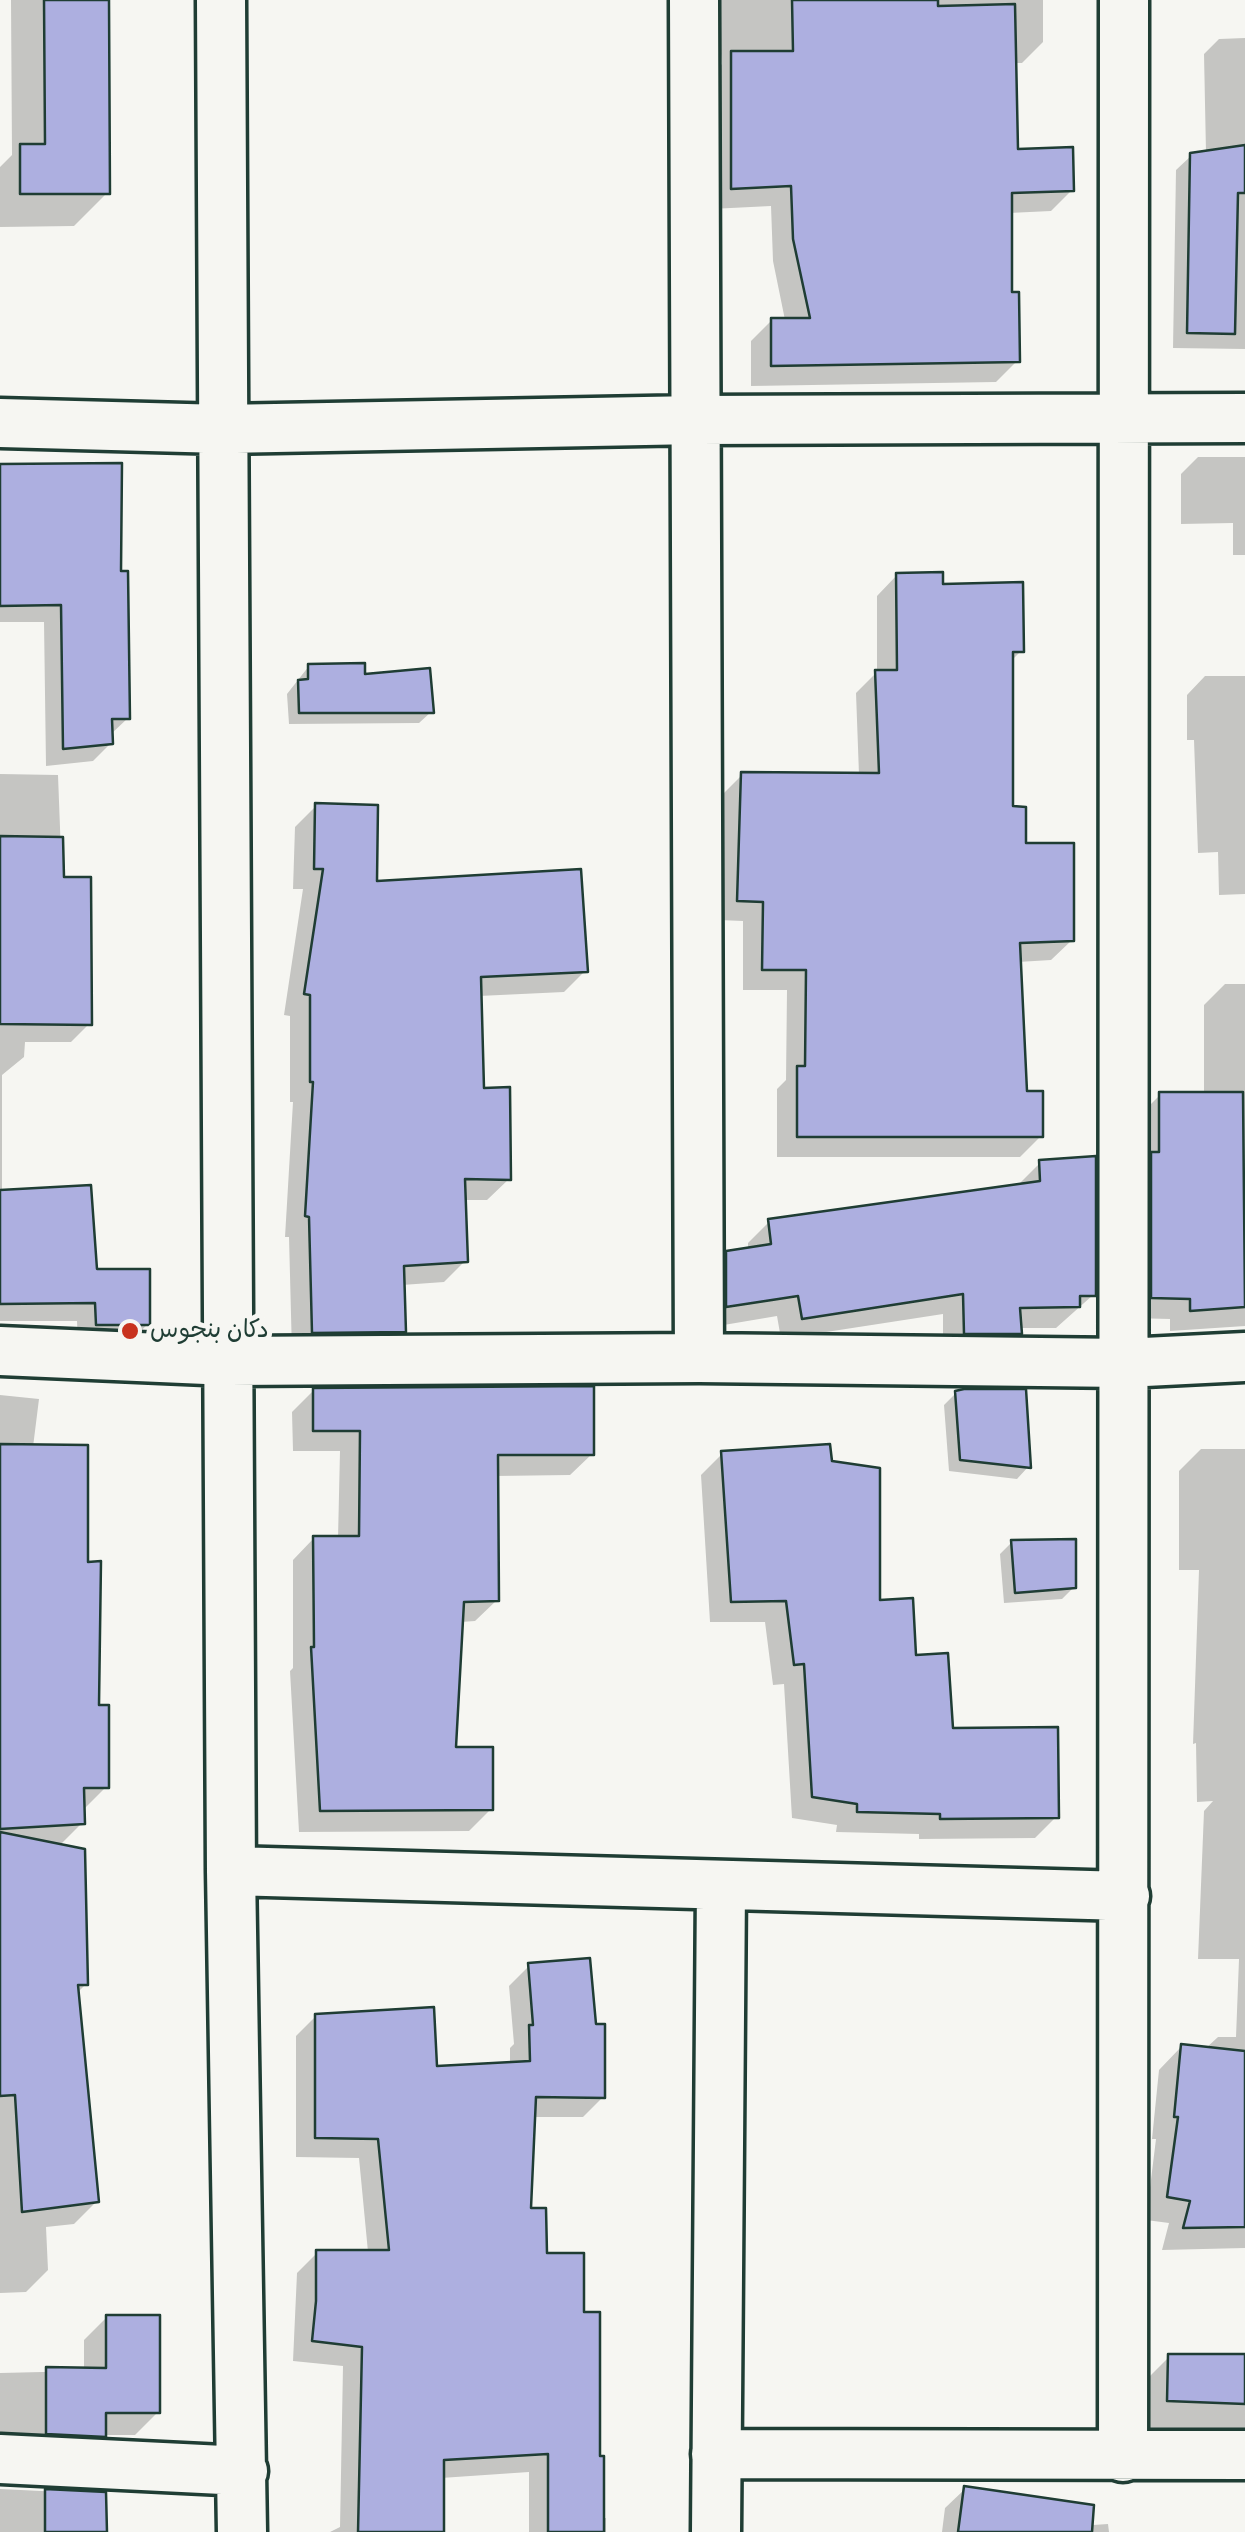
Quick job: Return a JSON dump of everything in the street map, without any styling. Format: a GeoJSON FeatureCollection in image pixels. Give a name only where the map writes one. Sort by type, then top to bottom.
{"type":"FeatureCollection","features":[{"type":"Feature","properties":{"kind":"street"},"geometry":{"type":"LineString","coordinates":[[221,0],[231,1871],[242,2532]]}},
{"type":"Feature","properties":{"kind":"street"},"geometry":{"type":"LineString","coordinates":[[694,0],[699,1358]]}},
{"type":"Feature","properties":{"kind":"street"},"geometry":{"type":"LineString","coordinates":[[1123,2456],[1124,0]]}},
{"type":"Feature","properties":{"kind":"street"},"geometry":{"type":"LineString","coordinates":[[0,424],[223,429],[697,420],[1245,418]]}},
{"type":"Feature","properties":{"kind":"street"},"geometry":{"type":"LineString","coordinates":[[0,1351],[229,1360],[699,1358],[1125,1363],[1245,1358]]}},
{"type":"Feature","properties":{"kind":"street"},"geometry":{"type":"LineString","coordinates":[[231,1871],[1126,1896]]}},
{"type":"Feature","properties":{"kind":"street"},"geometry":{"type":"LineString","coordinates":[[716,2532],[720,1885]]}},
{"type":"Feature","properties":{"kind":"street"},"geometry":{"type":"LineString","coordinates":[[716,2454],[1245,2455]]}},
{"type":"Feature","properties":{"kind":"street"},"geometry":{"type":"LineString","coordinates":[[0,2459],[243,2471]]}},
{"type":"Feature","properties":{"kind":"building"},"geometry":{"type":"Polygon","coordinates":[[[44,0],[109,0],[110,194],[20,194],[20,144],[45,144],[44,0]]]}},
{"type":"Feature","properties":{"kind":"building"},"geometry":{"type":"Polygon","coordinates":[[[792,0],[938,0],[938,6],[1015,4],[1018,149],[1073,147],[1074,191],[1012,193],[1012,292],[1019,292],[1020,362],[771,366],[771,318],[810,318],[793,239],[791,186],[731,189],[731,51],[793,51],[792,0]]]}},
{"type":"Feature","properties":{"kind":"building"},"geometry":{"type":"Polygon","coordinates":[[[1245,145],[1245,193],[1238,193],[1235,334],[1187,333],[1190,153],[1245,145]]]}},
{"type":"Feature","properties":{"kind":"building"},"geometry":{"type":"Polygon","coordinates":[[[122,463],[121,571],[128,571],[130,719],[112,719],[113,744],[63,749],[61,605],[0,606],[0,464],[122,463]]]}},
{"type":"Feature","properties":{"kind":"building"},"geometry":{"type":"Polygon","coordinates":[[[943,572],[943,584],[1023,582],[1024,652],[1013,652],[1013,806],[1026,807],[1026,843],[1074,843],[1074,941],[1020,943],[1027,1091],[1043,1091],[1043,1137],[797,1137],[797,1066],[805,1066],[806,970],[762,970],[763,902],[737,901],[741,772],[879,773],[875,670],[897,670],[896,573],[943,572]]]}},
{"type":"Feature","properties":{"kind":"building"},"geometry":{"type":"Polygon","coordinates":[[[365,663],[365,674],[430,668],[434,713],[299,713],[298,680],[308,679],[308,664],[365,663]]]}},
{"type":"Feature","properties":{"kind":"building"},"geometry":{"type":"Polygon","coordinates":[[[315,803],[378,805],[377,881],[581,869],[588,972],[481,977],[484,1088],[510,1087],[511,1180],[465,1179],[468,1262],[404,1266],[406,1332],[312,1333],[309,1217],[305,1216],[313,1082],[310,995],[304,994],[323,869],[314,869],[315,803]]]}},
{"type":"Feature","properties":{"kind":"building"},"geometry":{"type":"Polygon","coordinates":[[[0,836],[63,837],[64,877],[91,877],[92,1025],[0,1024],[0,836]]]}},
{"type":"Feature","properties":{"kind":"building"},"geometry":{"type":"Polygon","coordinates":[[[1159,1092],[1243,1092],[1245,1307],[1190,1311],[1190,1299],[1151,1298],[1151,1152],[1159,1152],[1159,1092]]]}},
{"type":"Feature","properties":{"kind":"building"},"geometry":{"type":"Polygon","coordinates":[[[1096,1156],[1096,1296],[1080,1296],[1080,1307],[1020,1308],[1022,1334],[964,1334],[963,1294],[802,1319],[798,1296],[726,1307],[726,1251],[771,1244],[768,1219],[1040,1181],[1039,1160],[1096,1156]]]}},
{"type":"Feature","properties":{"kind":"building"},"geometry":{"type":"Polygon","coordinates":[[[91,1185],[97,1269],[150,1269],[150,1325],[96,1325],[95,1303],[0,1304],[0,1190],[91,1185]]]}},
{"type":"Feature","properties":{"kind":"building"},"geometry":{"type":"Polygon","coordinates":[[[594,1386],[594,1455],[498,1455],[499,1601],[464,1602],[456,1747],[493,1747],[493,1810],[320,1811],[311,1647],[313,1536],[359,1536],[360,1431],[313,1431],[313,1388],[594,1386]]]}},
{"type":"Feature","properties":{"kind":"building"},"geometry":{"type":"Polygon","coordinates":[[[1026,1389],[1031,1468],[960,1460],[955,1391],[1026,1389]]]}},
{"type":"Feature","properties":{"kind":"building"},"geometry":{"type":"Polygon","coordinates":[[[0,1444],[88,1445],[88,1562],[101,1561],[99,1705],[109,1705],[109,1788],[84,1788],[85,1824],[0,1829],[0,1444]]]}},
{"type":"Feature","properties":{"kind":"building"},"geometry":{"type":"Polygon","coordinates":[[[830,1444],[832,1461],[880,1468],[880,1600],[913,1598],[916,1655],[948,1653],[953,1728],[1058,1727],[1059,1818],[940,1819],[940,1814],[857,1812],[857,1804],[812,1797],[804,1664],[794,1665],[786,1601],[731,1602],[721,1451],[830,1444]]]}},
{"type":"Feature","properties":{"kind":"building"},"geometry":{"type":"Polygon","coordinates":[[[1076,1539],[1076,1588],[1015,1593],[1011,1540],[1076,1539]]]}},
{"type":"Feature","properties":{"kind":"building"},"geometry":{"type":"Polygon","coordinates":[[[0,1832],[85,1849],[88,1985],[78,1985],[99,2202],[22,2212],[15,2095],[0,2096],[0,1832]]]}},
{"type":"Feature","properties":{"kind":"building"},"geometry":{"type":"Polygon","coordinates":[[[590,1958],[596,2024],[605,2024],[605,2098],[536,2097],[531,2208],[546,2208],[547,2253],[584,2253],[584,2312],[600,2312],[604,2532],[548,2532],[548,2454],[444,2460],[444,2532],[358,2532],[362,2347],[312,2341],[316,2250],[389,2250],[378,2139],[315,2138],[315,2014],[434,2007],[437,2066],[530,2061],[529,2025],[533,2025],[528,1963],[590,1958]]]}},
{"type":"Feature","properties":{"kind":"building"},"geometry":{"type":"Polygon","coordinates":[[[1181,2044],[1245,2051],[1245,2227],[1183,2228],[1190,2201],[1167,2197],[1178,2117],[1174,2117],[1181,2044]]]}},
{"type":"Feature","properties":{"kind":"building"},"geometry":{"type":"Polygon","coordinates":[[[106,2315],[160,2315],[160,2413],[106,2413],[106,2437],[46,2434],[46,2367],[106,2368],[106,2315]]]}},
{"type":"Feature","properties":{"kind":"building"},"geometry":{"type":"Polygon","coordinates":[[[1168,2354],[1245,2354],[1245,2404],[1167,2401],[1168,2354]]]}},
{"type":"Feature","properties":{"kind":"building"},"geometry":{"type":"Polygon","coordinates":[[[964,2486],[1094,2505],[1092,2532],[958,2532],[964,2486]]]}},
{"type":"Feature","properties":{"kind":"building"},"geometry":{"type":"Polygon","coordinates":[[[45,2489],[106,2492],[107,2532],[45,2532],[45,2489]]]}},
{"type":"Feature","properties":{"kind":"place","name":"دكان بنجوس"},"geometry":{"type":"Point","coordinates":[130,1331]}}]}
